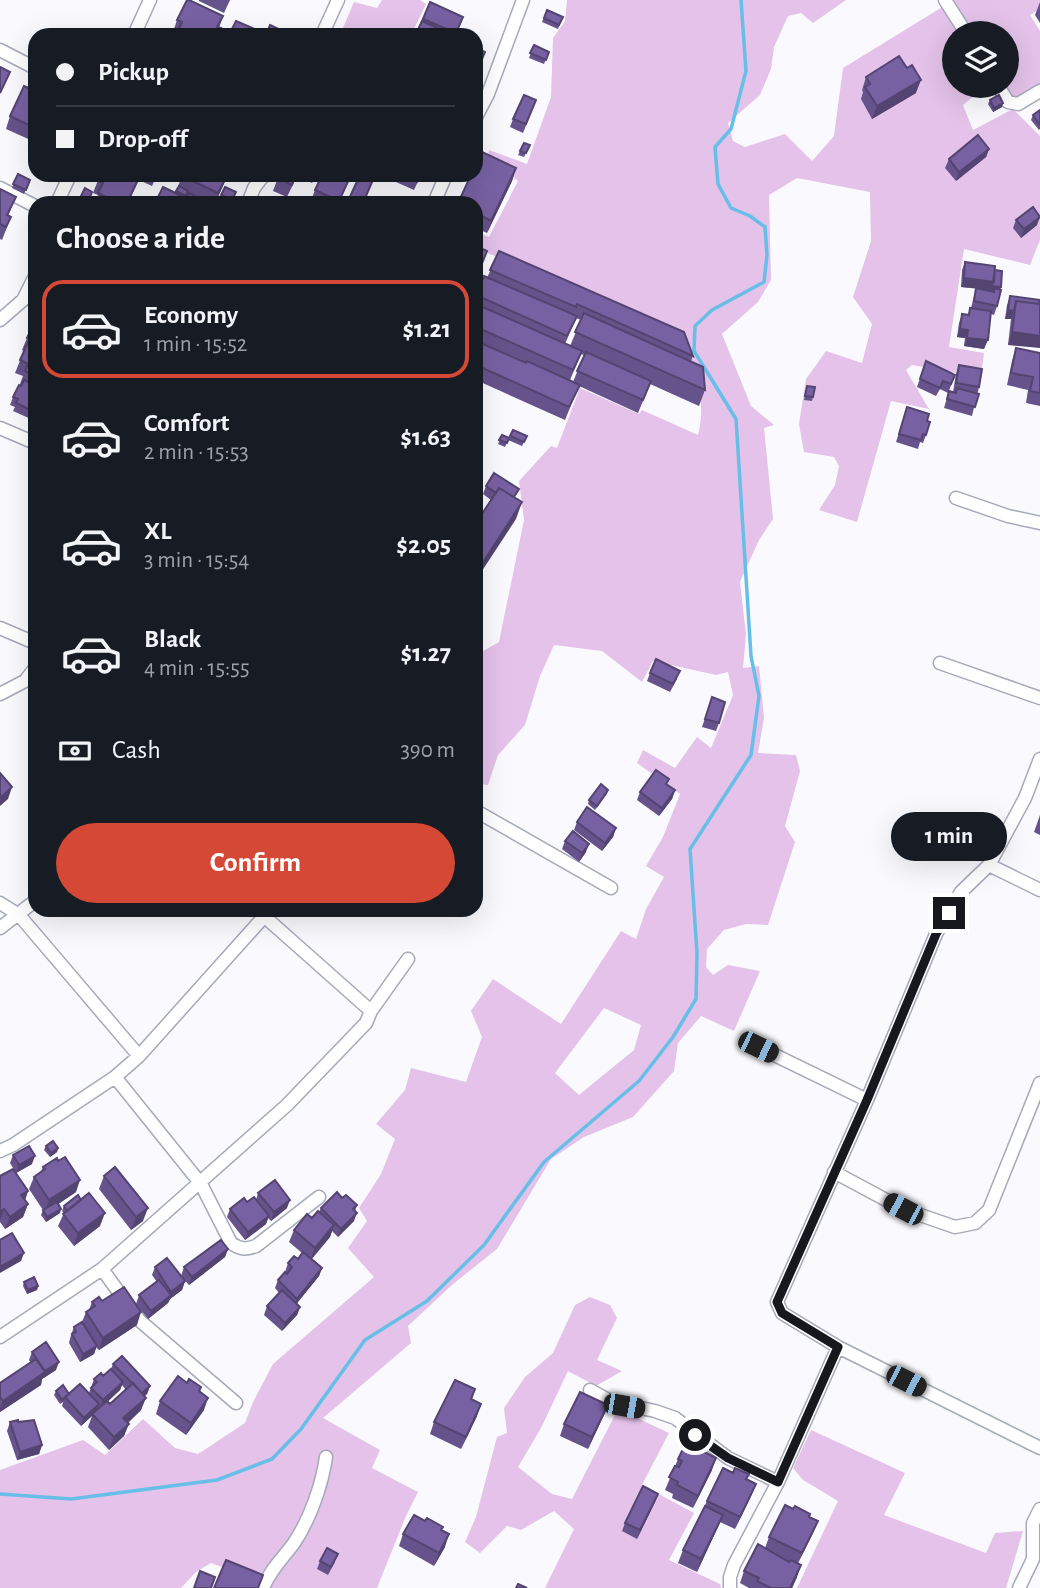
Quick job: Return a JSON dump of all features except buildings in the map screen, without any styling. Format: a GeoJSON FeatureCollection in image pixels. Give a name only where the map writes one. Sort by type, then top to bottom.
{"type":"FeatureCollection","features":[{"type":"Feature","properties":{"kind":"street"},"geometry":{"type":"LineString","coordinates":[[137,28],[150,0]]}},
{"type":"Feature","properties":{"kind":"street"},"geometry":{"type":"LineString","coordinates":[[325,28],[338,0]]}},
{"type":"Feature","properties":{"kind":"street"},"geometry":{"type":"LineString","coordinates":[[483,104],[523,0]]}},
{"type":"Feature","properties":{"kind":"street"},"geometry":{"type":"LineString","coordinates":[[945,0],[958,21]]}},
{"type":"Feature","properties":{"kind":"street"},"geometry":{"type":"LineString","coordinates":[[0,50],[28,64]]}},
{"type":"Feature","properties":{"kind":"street"},"geometry":{"type":"LineString","coordinates":[[1006,98],[1008,102],[1018,104],[1040,91]]}},
{"type":"Feature","properties":{"kind":"street"},"geometry":{"type":"LineString","coordinates":[[0,188],[28,202]]}},
{"type":"Feature","properties":{"kind":"street"},"geometry":{"type":"LineString","coordinates":[[0,320],[23,300],[28,290]]}},
{"type":"Feature","properties":{"kind":"street"},"geometry":{"type":"LineString","coordinates":[[0,428],[28,440]]}},
{"type":"Feature","properties":{"kind":"street"},"geometry":{"type":"LineString","coordinates":[[956,498],[1008,516],[1040,523]]}},
{"type":"Feature","properties":{"kind":"street"},"geometry":{"type":"LineString","coordinates":[[0,628],[28,640]]}},
{"type":"Feature","properties":{"kind":"street"},"geometry":{"type":"LineString","coordinates":[[940,663],[1040,698]]}},
{"type":"Feature","properties":{"kind":"street"},"geometry":{"type":"LineString","coordinates":[[0,694],[28,676]]}},
{"type":"Feature","properties":{"kind":"street"},"geometry":{"type":"LineString","coordinates":[[1040,759],[1025,798],[989,865],[961,892],[936,934],[867,1100],[777,1302],[782,1313],[838,1347],[1040,1448]]}},
{"type":"Feature","properties":{"kind":"street"},"geometry":{"type":"LineString","coordinates":[[483,815],[611,888]]}},
{"type":"Feature","properties":{"kind":"street"},"geometry":{"type":"LineString","coordinates":[[989,865],[1040,890]]}},
{"type":"Feature","properties":{"kind":"street"},"geometry":{"type":"LineString","coordinates":[[0,903],[19,915],[139,1056]]}},
{"type":"Feature","properties":{"kind":"street"},"geometry":{"type":"LineString","coordinates":[[0,928],[28,907]]}},
{"type":"Feature","properties":{"kind":"street"},"geometry":{"type":"LineString","coordinates":[[0,1151],[13,1146],[115,1077],[139,1056],[263,917]]}},
{"type":"Feature","properties":{"kind":"street"},"geometry":{"type":"LineString","coordinates":[[271,917],[371,1011]]}},
{"type":"Feature","properties":{"kind":"street"},"geometry":{"type":"LineString","coordinates":[[0,1337],[102,1269],[287,1105],[366,1023],[371,1011],[408,959]]}},
{"type":"Feature","properties":{"kind":"street"},"geometry":{"type":"LineString","coordinates":[[758,1047],[867,1100]]}},
{"type":"Feature","properties":{"kind":"street"},"geometry":{"type":"LineString","coordinates":[[115,1077],[201,1184],[231,1243],[238,1248],[256,1246],[319,1197]]}},
{"type":"Feature","properties":{"kind":"street"},"geometry":{"type":"LineString","coordinates":[[834,1172],[903,1209],[954,1227],[975,1223],[989,1210],[1040,1083]]}},
{"type":"Feature","properties":{"kind":"street"},"geometry":{"type":"LineString","coordinates":[[102,1269],[139,1320],[236,1403]]}},
{"type":"Feature","properties":{"kind":"street"},"geometry":{"type":"LineString","coordinates":[[730,1588],[734,1565],[778,1482],[838,1347]]}},
{"type":"Feature","properties":{"kind":"street"},"geometry":{"type":"LineString","coordinates":[[590,1390],[612,1402],[675,1418],[728,1458],[778,1482]]}},
{"type":"Feature","properties":{"kind":"street"},"geometry":{"type":"LineString","coordinates":[[263,1588],[267,1577],[299,1533],[323,1478],[326,1457]]}},
{"type":"Feature","properties":{"kind":"street"},"geometry":{"type":"LineString","coordinates":[[1019,1588],[1033,1559],[1033,1523],[1040,1509]]}},
{"type":"Feature","properties":{"kind":"shaded area"},"geometry":{"type":"Polygon","coordinates":[[[382,0],[420,0],[426,4],[414,28],[343,28],[354,2],[377,8],[382,0]]]}},
{"type":"Feature","properties":{"kind":"shaded area"},"geometry":{"type":"Polygon","coordinates":[[[567,0],[846,0],[813,23],[801,13],[788,16],[774,47],[771,69],[760,95],[728,123],[733,141],[745,147],[785,134],[812,161],[834,136],[843,68],[944,6],[952,21],[942,21],[942,98],[971,98],[963,105],[973,130],[1013,109],[1040,136],[1040,240],[1030,265],[964,249],[949,347],[984,353],[981,377],[912,365],[906,370],[929,409],[891,401],[857,522],[819,510],[835,485],[839,466],[834,457],[804,452],[799,424],[806,379],[826,351],[862,363],[872,324],[853,297],[871,241],[870,192],[797,178],[769,195],[771,280],[758,302],[722,334],[751,406],[774,425],[764,428],[773,519],[759,540],[740,582],[746,634],[743,668],[759,666],[764,718],[758,753],[796,755],[800,771],[785,826],[795,842],[768,925],[746,924],[724,930],[707,949],[706,967],[713,975],[728,965],[760,971],[734,1031],[701,1016],[678,1043],[674,1071],[633,1117],[584,1137],[551,1159],[497,1249],[453,1284],[408,1326],[411,1343],[323,1418],[380,1450],[372,1468],[418,1492],[377,1588],[267,1588],[268,1584],[211,1563],[196,1572],[181,1588],[0,1588],[0,1470],[83,1440],[105,1455],[143,1419],[175,1448],[198,1454],[245,1423],[273,1364],[374,1277],[348,1248],[367,1221],[359,1208],[381,1174],[395,1139],[376,1124],[405,1090],[411,1068],[466,1082],[482,1037],[471,1011],[493,979],[561,1024],[621,931],[636,939],[646,909],[664,877],[646,866],[663,837],[680,794],[637,763],[643,750],[675,768],[697,737],[711,748],[733,695],[728,672],[716,675],[653,661],[642,682],[602,651],[554,645],[540,676],[525,725],[498,755],[488,785],[483,785],[483,651],[499,642],[524,520],[519,481],[551,446],[557,448],[580,388],[639,414],[642,410],[698,435],[701,421],[697,382],[677,333],[483,251],[483,235],[489,237],[518,181],[488,157],[489,150],[527,164],[551,97],[553,38],[565,21],[567,0]],[[604,1008],[555,1073],[579,1095],[634,1050],[641,1025],[604,1008]]]}},
{"type":"Feature","properties":{"kind":"shaded area"},"geometry":{"type":"Polygon","coordinates":[[[952,0],[1040,0],[1040,9],[1030,15],[1040,31],[1040,84],[1019,98],[1019,21],[964,21],[952,0]]]}},
{"type":"Feature","properties":{"kind":"shaded area"},"geometry":{"type":"Polygon","coordinates":[[[590,1297],[610,1305],[617,1318],[597,1360],[622,1371],[596,1386],[568,1371],[541,1428],[518,1467],[552,1494],[572,1499],[618,1409],[669,1433],[642,1485],[694,1513],[669,1560],[720,1584],[721,1588],[545,1588],[574,1529],[554,1511],[521,1530],[507,1526],[480,1553],[465,1542],[476,1517],[497,1437],[507,1433],[504,1408],[525,1377],[553,1353],[575,1305],[590,1297]]]}},
{"type":"Feature","properties":{"kind":"shaded area"},"geometry":{"type":"Polygon","coordinates":[[[811,1430],[905,1473],[884,1515],[986,1553],[995,1533],[1023,1531],[1006,1588],[797,1588],[838,1501],[803,1480],[793,1468],[811,1430]]]}},
{"type":"Feature","properties":{"kind":"waterway"},"geometry":{"type":"LineString","coordinates":[[0,1494],[71,1499],[217,1480],[272,1459],[301,1429],[365,1340],[427,1301],[484,1245],[544,1162],[639,1081],[673,1037],[696,999],[697,953],[690,849],[751,755],[759,696],[751,656],[736,419],[694,351],[695,326],[712,310],[764,282],[767,255],[765,227],[750,216],[731,208],[718,184],[715,147],[731,129],[746,71],[741,0]]}},
{"type":"Feature","properties":{"kind":"route"},"geometry":{"type":"LineString","coordinates":[[695,1435],[728,1458],[778,1482],[838,1347],[782,1313],[777,1302],[867,1100],[936,934],[949,913]]}}]}
